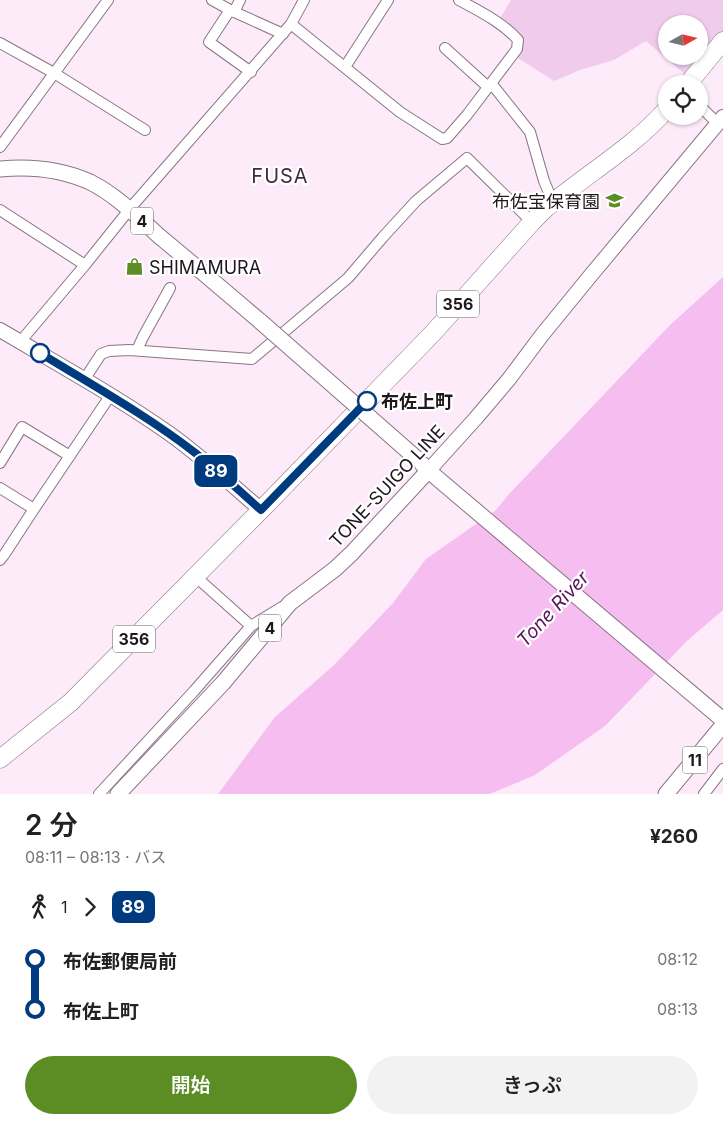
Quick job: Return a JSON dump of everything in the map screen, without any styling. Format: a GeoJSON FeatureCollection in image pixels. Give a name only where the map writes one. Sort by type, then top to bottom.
{"type":"FeatureCollection","features":[{"type":"Feature","properties":{"kind":"highway"},"geometry":{"type":"LineString","coordinates":[[695,75],[723,41]]}},
{"type":"Feature","properties":{"kind":"highway","name":"356"},"geometry":{"type":"LineString","coordinates":[[0,759],[71,702],[433,333],[532,222],[553,202],[638,138],[658,119]]}},
{"type":"Feature","properties":{"kind":"main road","name":"TONE-SUIGO LINE"},"geometry":{"type":"LineString","coordinates":[[118,794],[197,712],[290,603],[352,554],[433,474],[542,335],[721,120]]}},
{"type":"Feature","properties":{"kind":"main road","name":"4"},"geometry":{"type":"LineString","coordinates":[[0,169],[26,167],[55,171],[91,183],[102,189],[261,322],[433,474],[718,716]]}},
{"type":"Feature","properties":{"kind":"main road"},"geometry":{"type":"LineString","coordinates":[[0,330],[161,428],[197,454],[261,510]]}},
{"type":"Feature","properties":{"kind":"main road","name":"11"},"geometry":{"type":"LineString","coordinates":[[666,794],[723,725]]}},
{"type":"Feature","properties":{"kind":"street"},"geometry":{"type":"LineString","coordinates":[[0,147],[108,0]]}},
{"type":"Feature","properties":{"kind":"street"},"geometry":{"type":"LineString","coordinates":[[212,0],[283,34]]}},
{"type":"Feature","properties":{"kind":"street"},"geometry":{"type":"LineString","coordinates":[[240,0],[209,42],[251,72]]}},
{"type":"Feature","properties":{"kind":"street"},"geometry":{"type":"LineString","coordinates":[[20,342],[85,266],[129,210],[283,34],[291,24],[304,0]]}},
{"type":"Feature","properties":{"kind":"street"},"geometry":{"type":"LineString","coordinates":[[345,67],[388,0]]}},
{"type":"Feature","properties":{"kind":"street"},"geometry":{"type":"LineString","coordinates":[[291,24],[400,112],[442,139],[452,134],[517,49],[518,40],[511,32],[483,13],[459,0]]}},
{"type":"Feature","properties":{"kind":"street"},"geometry":{"type":"LineString","coordinates":[[0,43],[54,73],[145,130]]}},
{"type":"Feature","properties":{"kind":"street"},"geometry":{"type":"LineString","coordinates":[[445,48],[490,85],[530,132],[544,181],[553,202]]}},
{"type":"Feature","properties":{"kind":"street"},"geometry":{"type":"LineString","coordinates":[[708,111],[721,120]]}},
{"type":"Feature","properties":{"kind":"street"},"geometry":{"type":"LineString","coordinates":[[84,380],[101,354],[109,351],[137,350],[252,359],[348,278],[416,202],[467,158],[532,222]]}},
{"type":"Feature","properties":{"kind":"street"},"geometry":{"type":"LineString","coordinates":[[0,210],[85,266]]}},
{"type":"Feature","properties":{"kind":"street"},"geometry":{"type":"LineString","coordinates":[[137,350],[170,288]]}},
{"type":"Feature","properties":{"kind":"street"},"geometry":{"type":"LineString","coordinates":[[1,556],[110,396]]}},
{"type":"Feature","properties":{"kind":"street"},"geometry":{"type":"LineString","coordinates":[[0,463],[22,427],[70,456]]}},
{"type":"Feature","properties":{"kind":"street"},"geometry":{"type":"LineString","coordinates":[[0,488],[34,509]]}},
{"type":"Feature","properties":{"kind":"street"},"geometry":{"type":"LineString","coordinates":[[195,576],[251,626]]}},
{"type":"Feature","properties":{"kind":"street"},"geometry":{"type":"LineString","coordinates":[[98,794],[194,691],[251,626],[290,603]]}},
{"type":"Feature","properties":{"kind":"street"},"geometry":{"type":"LineString","coordinates":[[246,656],[251,626]]}},
{"type":"Feature","properties":{"kind":"street"},"geometry":{"type":"LineString","coordinates":[[707,793],[723,769]]}},
{"type":"Feature","properties":{"kind":"shaded area"},"geometry":{"type":"Polygon","coordinates":[[[511,0],[723,0],[723,32],[708,50],[708,15],[658,15],[658,51],[646,41],[614,60],[580,70],[554,81],[510,53],[515,38],[497,23],[511,0]]]}},
{"type":"Feature","properties":{"kind":"shaded area"},"geometry":{"type":"Polygon","coordinates":[[[674,65],[696,65],[686,75],[674,65]]]}},
{"type":"Feature","properties":{"kind":"water","name":"Tone River"},"geometry":{"type":"Polygon","coordinates":[[[723,277],[723,610],[688,640],[605,726],[535,775],[490,794],[218,794],[275,717],[334,665],[393,603],[426,559],[496,510],[670,325],[723,277]]]}},
{"type":"Feature","properties":{"kind":"bus line","name":"89"},"geometry":{"type":"LineString","coordinates":[[40,353],[169,434],[197,454],[261,510],[367,401]]}},
{"type":"Feature","properties":{"kind":"place","name":"布佐宝保育園"},"geometry":{"type":"Point","coordinates":[614,201]}},
{"type":"Feature","properties":{"kind":"place","name":"SHIMAMURA"},"geometry":{"type":"Point","coordinates":[135,267]}},
{"type":"Feature","properties":{"kind":"place","name":"布佐上町"},"geometry":{"type":"Point","coordinates":[367,401]}},
{"type":"Feature","properties":{"kind":"district","name":"FUSA"},"geometry":{"type":"Point","coordinates":[280,176]}}]}
